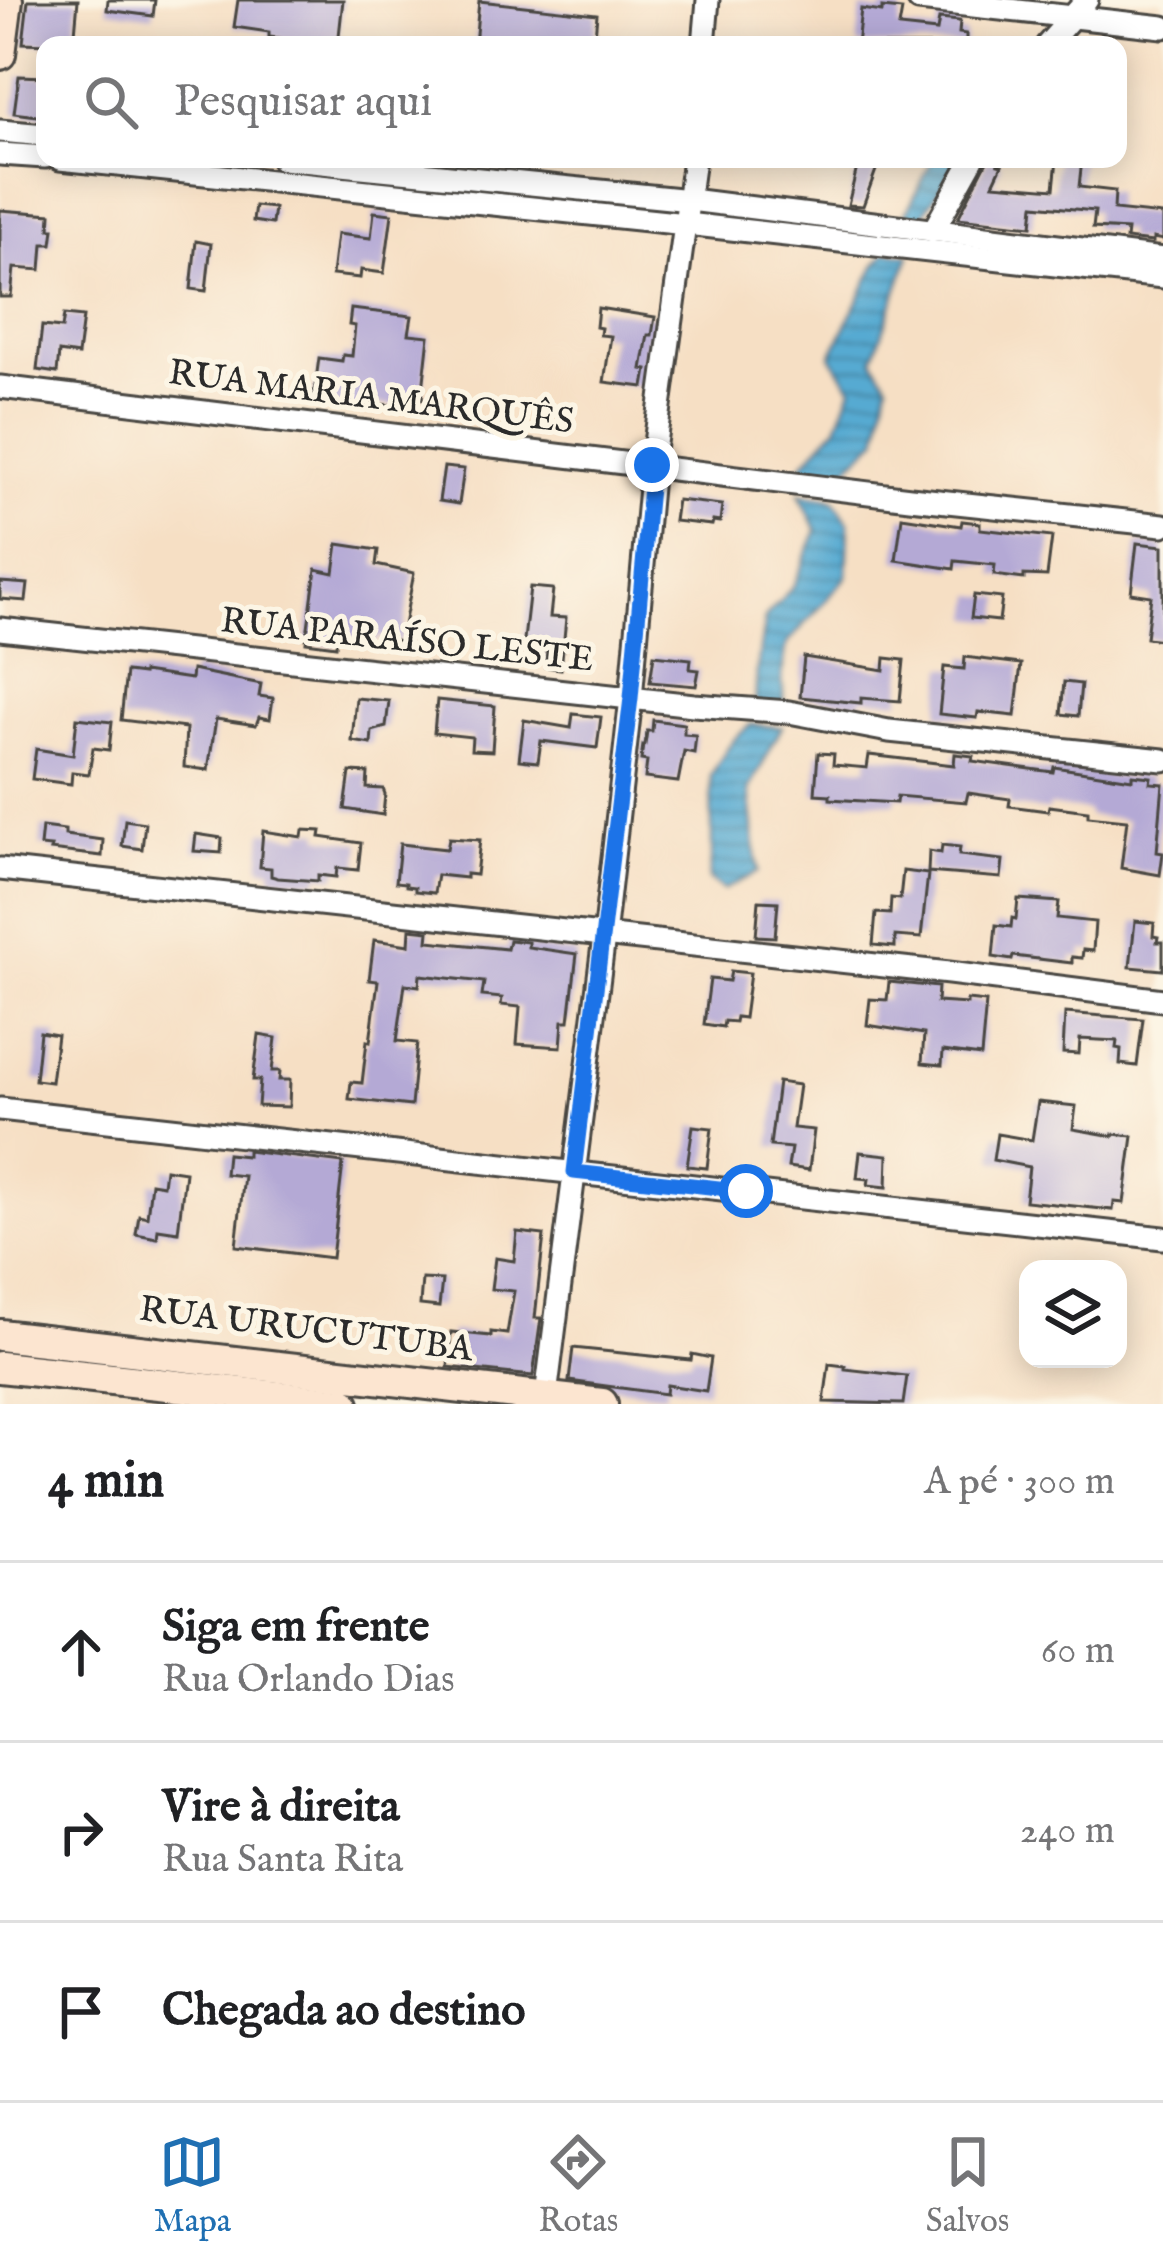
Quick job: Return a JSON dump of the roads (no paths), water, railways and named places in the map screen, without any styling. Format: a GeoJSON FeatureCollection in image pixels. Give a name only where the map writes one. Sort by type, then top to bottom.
{"type":"FeatureCollection","features":[{"type":"Feature","properties":{"kind":"street"},"geometry":{"type":"LineString","coordinates":[[0,54],[7,0]]}},
{"type":"Feature","properties":{"kind":"street"},"geometry":{"type":"LineString","coordinates":[[705,36],[707,0]]}},
{"type":"Feature","properties":{"kind":"street"},"geometry":{"type":"LineString","coordinates":[[919,0],[1080,8],[1163,27]]}},
{"type":"Feature","properties":{"kind":"street"},"geometry":{"type":"LineString","coordinates":[[1055,36],[1080,8]]}},
{"type":"Feature","properties":{"kind":"street"},"geometry":{"type":"LineString","coordinates":[[0,130],[36,134]]}},
{"type":"Feature","properties":{"kind":"street"},"geometry":{"type":"LineString","coordinates":[[0,154],[36,157]]}},
{"type":"Feature","properties":{"kind":"street"},"geometry":{"type":"LineString","coordinates":[[147,168],[1163,277]]}},
{"type":"Feature","properties":{"kind":"street"},"geometry":{"type":"LineString","coordinates":[[372,168],[690,200],[1163,259]]}},
{"type":"Feature","properties":{"kind":"street"},"geometry":{"type":"LineString","coordinates":[[546,1401],[604,937],[652,465],[693,168]]}},
{"type":"Feature","properties":{"kind":"street"},"geometry":{"type":"LineString","coordinates":[[933,231],[968,168]]}},
{"type":"Feature","properties":{"kind":"street","name":"RUA MARIA MARQUÊS"},"geometry":{"type":"LineString","coordinates":[[0,387],[1163,525]]}},
{"type":"Feature","properties":{"kind":"street","name":"RUA PARAÍSO LESTE"},"geometry":{"type":"LineString","coordinates":[[0,629],[789,712],[889,731],[1163,760]]}},
{"type":"Feature","properties":{"kind":"street"},"geometry":{"type":"LineString","coordinates":[[0,869],[1163,1000]]}},
{"type":"Feature","properties":{"kind":"street"},"geometry":{"type":"LineString","coordinates":[[0,1109],[1163,1238]]}},
{"type":"Feature","properties":{"kind":"street","name":"RUA URUCUTUBA"},"geometry":{"type":"LineString","coordinates":[[0,1335],[602,1404]]}},
{"type":"Feature","properties":{"kind":"street","name":"RUA URUCUTUBA"},"geometry":{"type":"LineString","coordinates":[[0,1367],[344,1404]]}},
{"type":"Feature","properties":{"kind":"water"},"geometry":{"type":"Polygon","coordinates":[[[928,168],[953,168],[919,221],[901,223],[928,168]]]}},
{"type":"Feature","properties":{"kind":"water"},"geometry":{"type":"Polygon","coordinates":[[[886,252],[910,255],[873,359],[888,383],[878,438],[833,481],[797,476],[837,426],[852,388],[831,356],[886,252]]]}},
{"type":"Feature","properties":{"kind":"water"},"geometry":{"type":"Polygon","coordinates":[[[799,494],[833,499],[849,523],[847,577],[787,644],[784,708],[755,705],[765,618],[794,585],[817,530],[799,494]]]}},
{"type":"Feature","properties":{"kind":"water"},"geometry":{"type":"Polygon","coordinates":[[[751,724],[782,727],[749,790],[758,872],[723,890],[709,879],[711,775],[732,741],[751,724]]]}}]}
